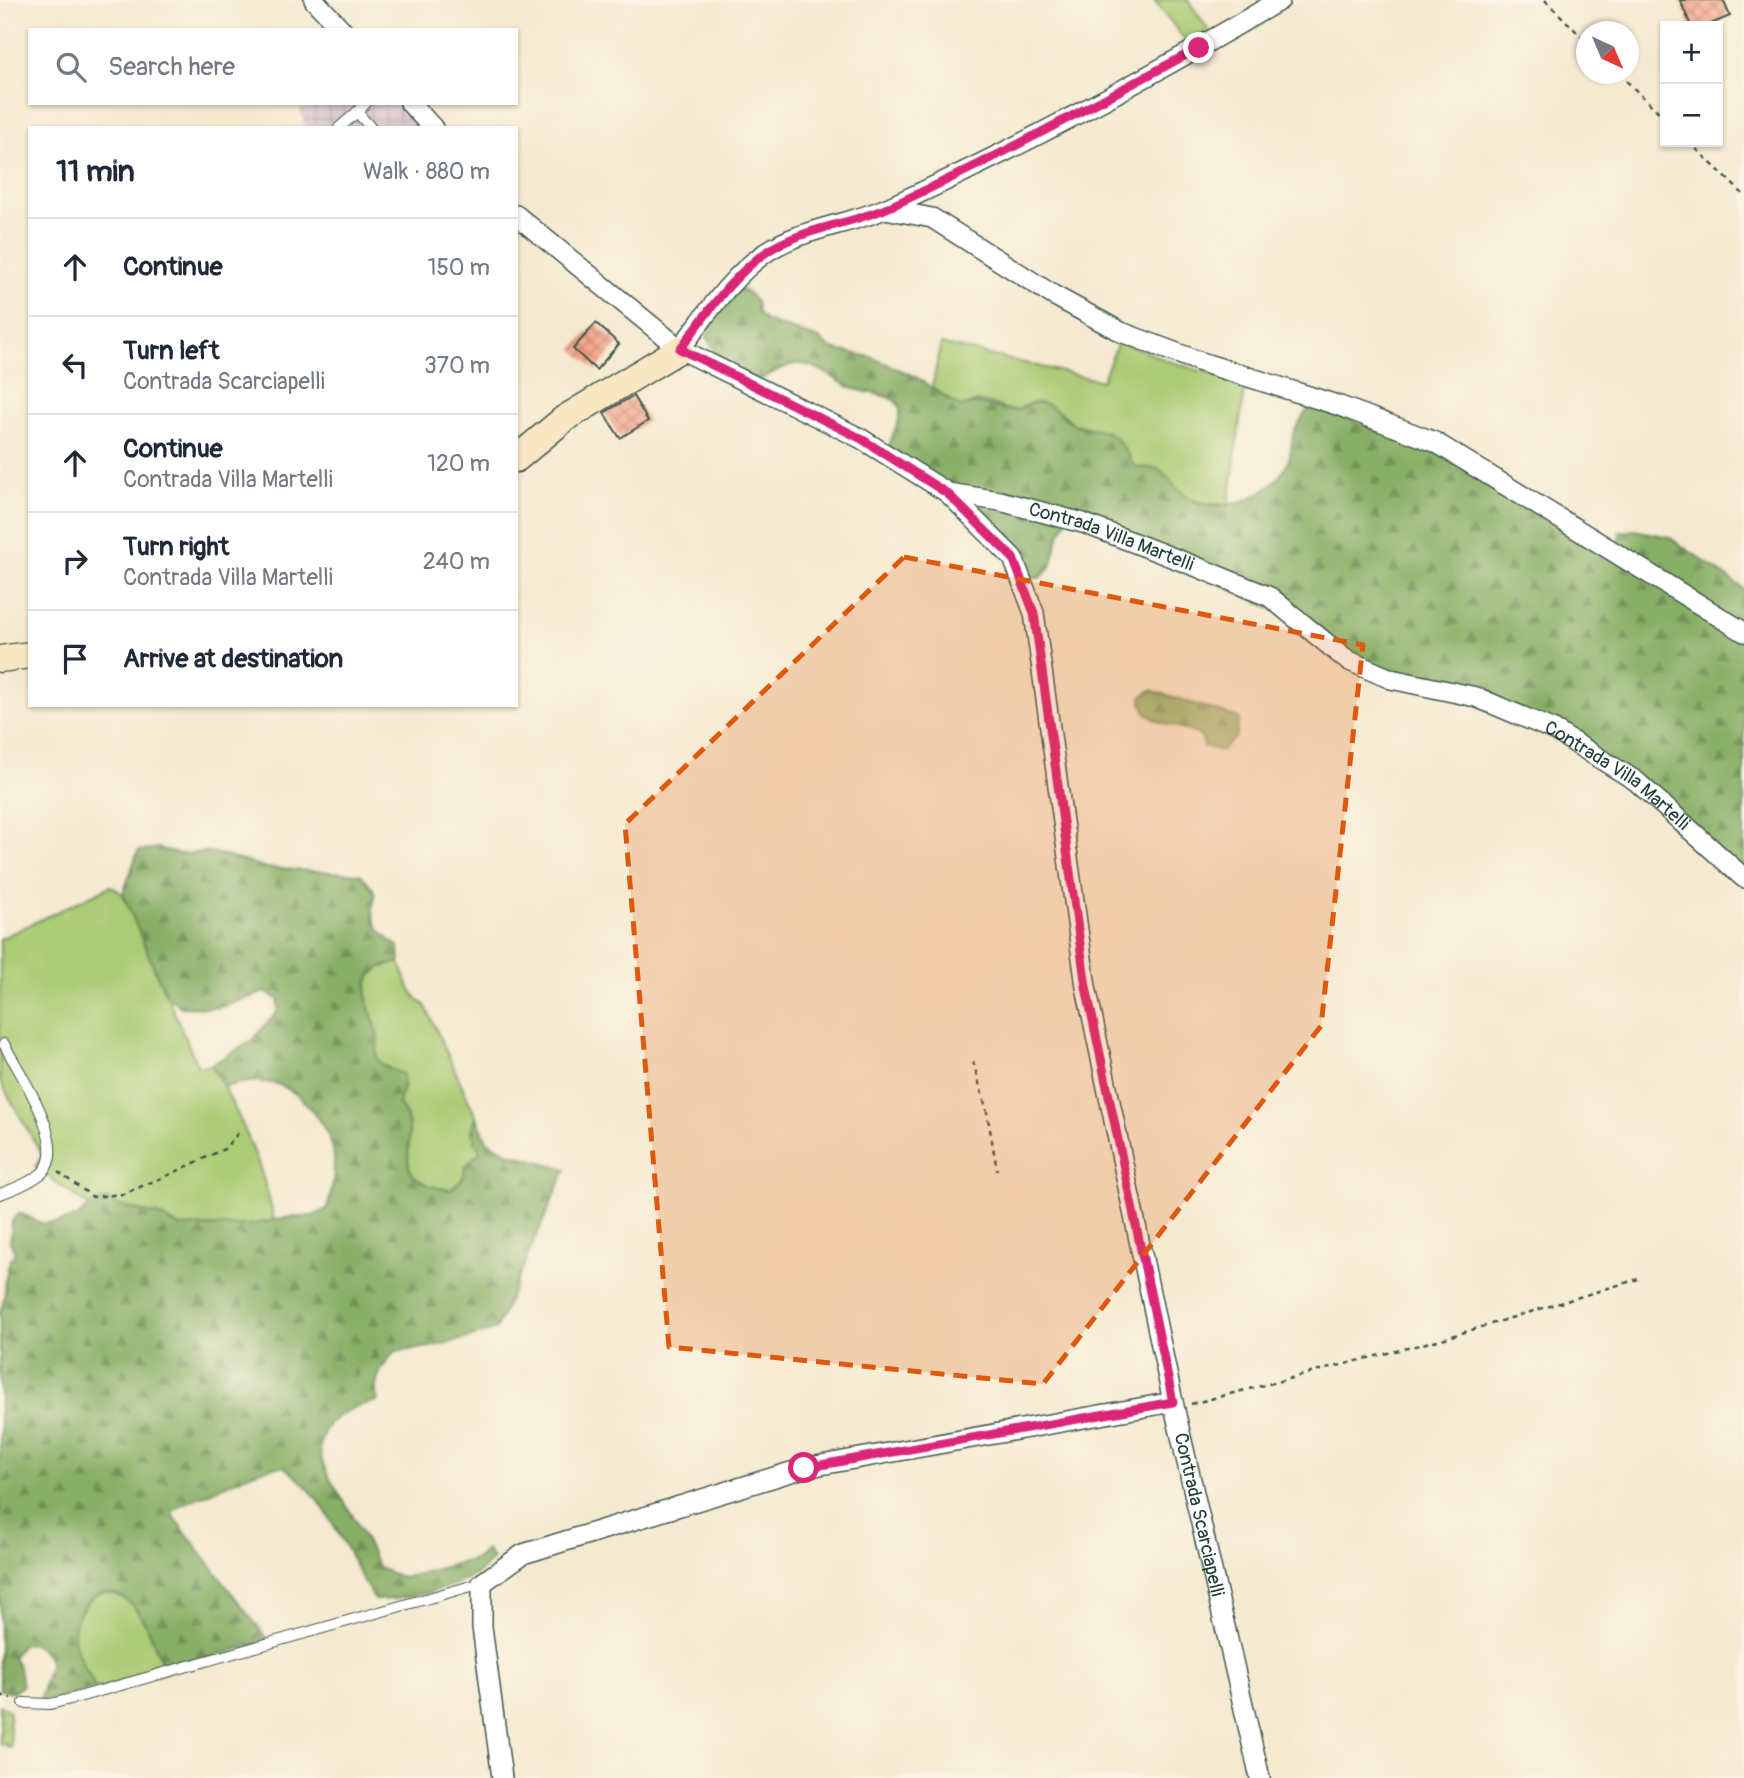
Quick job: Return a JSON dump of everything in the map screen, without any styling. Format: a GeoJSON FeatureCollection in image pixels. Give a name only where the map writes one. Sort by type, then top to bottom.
{"type":"FeatureCollection","features":[{"type":"Feature","properties":{"kind":"street"},"geometry":{"type":"LineString","coordinates":[[314,0],[340,28]]}},
{"type":"Feature","properties":{"kind":"street"},"geometry":{"type":"LineString","coordinates":[[518,457],[564,419],[680,349],[740,272],[771,249],[818,230],[884,209],[987,160],[1199,48],[1280,0]]}},
{"type":"Feature","properties":{"kind":"street"},"geometry":{"type":"LineString","coordinates":[[412,105],[431,126]]}},
{"type":"Feature","properties":{"kind":"street"},"geometry":{"type":"LineString","coordinates":[[884,209],[932,218],[1053,295],[1121,332],[1340,406],[1435,442],[1744,632]]}},
{"type":"Feature","properties":{"kind":"street","name":"Contrada Villa Martelli"},"geometry":{"type":"LineString","coordinates":[[518,217],[680,349],[860,438],[948,494],[1000,501],[1083,523],[1197,567],[1270,597],[1347,660],[1391,679],[1476,697],[1555,730],[1636,781],[1744,878]]}},
{"type":"Feature","properties":{"kind":"street","name":"Contrada Scarciapelli"},"geometry":{"type":"LineString","coordinates":[[948,494],[1013,558],[1034,613],[1086,987],[1173,1405],[1259,1778]]}},
{"type":"Feature","properties":{"kind":"street"},"geometry":{"type":"LineString","coordinates":[[0,659],[28,655]]}},
{"type":"Feature","properties":{"kind":"street"},"geometry":{"type":"LineString","coordinates":[[502,1778],[482,1627],[482,1583],[523,1554],[804,1468],[1173,1405]]}},
{"type":"Feature","properties":{"kind":"lane"},"geometry":{"type":"LineString","coordinates":[[341,126],[364,105]]}},
{"type":"Feature","properties":{"kind":"lane"},"geometry":{"type":"LineString","coordinates":[[357,112],[369,126]]}},
{"type":"Feature","properties":{"kind":"lane"},"geometry":{"type":"LineString","coordinates":[[0,1195],[17,1188],[43,1171],[50,1158],[50,1142],[42,1116],[4,1044]]}},
{"type":"Feature","properties":{"kind":"lane"},"geometry":{"type":"LineString","coordinates":[[24,1703],[50,1704],[75,1698],[482,1583]]}},
{"type":"Feature","properties":{"kind":"path"},"geometry":{"type":"LineString","coordinates":[[1545,0],[1576,30]]}},
{"type":"Feature","properties":{"kind":"path"},"geometry":{"type":"LineString","coordinates":[[1629,84],[1660,113]]}},
{"type":"Feature","properties":{"kind":"path"},"geometry":{"type":"LineString","coordinates":[[1694,147],[1744,195]]}},
{"type":"Feature","properties":{"kind":"path"},"geometry":{"type":"LineString","coordinates":[[973,1061],[987,1112],[997,1170]]}},
{"type":"Feature","properties":{"kind":"path"},"geometry":{"type":"LineString","coordinates":[[47,1163],[93,1197],[123,1194],[224,1149],[239,1132]]}},
{"type":"Feature","properties":{"kind":"path"},"geometry":{"type":"LineString","coordinates":[[1173,1405],[1442,1339],[1638,1279]]}},
{"type":"Feature","properties":{"kind":"highlighted area"},"geometry":{"type":"Polygon","coordinates":[[[904,557],[1363,645],[1321,1026],[1043,1384],[669,1347],[625,824],[904,557]]]}},
{"type":"Feature","properties":{"kind":"shaded area"},"geometry":{"type":"Polygon","coordinates":[[[313,105],[402,105],[421,126],[305,126],[300,109],[313,105]]]}},
{"type":"Feature","properties":{"kind":"green space"},"geometry":{"type":"Polygon","coordinates":[[[1154,0],[1188,0],[1212,35],[1191,48],[1154,0]]]}},
{"type":"Feature","properties":{"kind":"green space"},"geometry":{"type":"Polygon","coordinates":[[[738,287],[756,302],[758,313],[765,321],[819,339],[832,349],[871,357],[916,377],[960,407],[980,404],[1013,410],[1033,403],[1046,404],[1076,425],[1112,435],[1135,467],[1159,469],[1182,493],[1200,503],[1237,503],[1272,484],[1287,464],[1294,433],[1308,409],[1325,410],[1445,455],[1615,556],[1620,532],[1635,530],[1669,537],[1744,589],[1744,873],[1585,743],[1374,668],[1311,626],[1069,515],[1048,570],[1039,578],[1026,576],[1022,560],[1000,531],[962,499],[889,447],[900,415],[895,401],[854,389],[803,364],[790,365],[760,380],[735,370],[722,360],[707,336],[717,314],[738,287]]]}},
{"type":"Feature","properties":{"kind":"green space"},"geometry":{"type":"Polygon","coordinates":[[[1119,340],[1168,361],[1245,384],[1229,503],[1207,503],[1186,496],[1174,487],[1159,469],[1135,467],[1117,439],[1106,431],[1074,424],[1062,413],[1032,403],[1016,410],[985,402],[960,407],[932,387],[941,344],[1102,381],[1119,340]]]}},
{"type":"Feature","properties":{"kind":"green space"},"geometry":{"type":"Polygon","coordinates":[[[1151,690],[1239,718],[1236,737],[1221,751],[1204,746],[1202,738],[1194,733],[1149,715],[1141,697],[1151,690]]]}},
{"type":"Feature","properties":{"kind":"green space"},"geometry":{"type":"Polygon","coordinates":[[[158,848],[178,854],[211,852],[268,868],[360,874],[374,891],[373,914],[377,926],[399,947],[400,962],[382,967],[370,976],[366,994],[377,1031],[378,1058],[387,1067],[403,1074],[399,1105],[407,1118],[409,1168],[415,1178],[428,1185],[451,1190],[463,1178],[466,1165],[480,1152],[472,1132],[476,1116],[487,1141],[509,1153],[566,1169],[496,1329],[447,1343],[396,1351],[377,1380],[378,1401],[341,1415],[325,1431],[321,1442],[325,1469],[379,1568],[403,1578],[478,1558],[486,1550],[493,1559],[479,1573],[441,1589],[413,1596],[375,1600],[315,1496],[283,1466],[262,1470],[185,1503],[173,1511],[173,1516],[268,1640],[165,1672],[151,1634],[141,1616],[128,1601],[117,1594],[106,1593],[87,1602],[76,1622],[74,1633],[77,1650],[95,1688],[55,1699],[40,1700],[50,1660],[31,1643],[22,1645],[12,1657],[19,1667],[22,1686],[12,1693],[0,1690],[0,1312],[6,1274],[15,1253],[10,1242],[12,1221],[20,1213],[41,1223],[55,1223],[77,1217],[89,1206],[105,1199],[123,1207],[157,1215],[180,1227],[250,1225],[284,1218],[313,1216],[327,1209],[333,1179],[332,1144],[306,1103],[296,1094],[275,1084],[251,1082],[224,1087],[211,1065],[252,1040],[278,1011],[278,999],[265,992],[218,1008],[181,1007],[165,994],[123,894],[138,851],[158,848]]]}},
{"type":"Feature","properties":{"kind":"green space"},"geometry":{"type":"Polygon","coordinates":[[[111,886],[123,894],[198,1067],[211,1065],[231,1101],[257,1161],[274,1221],[250,1225],[180,1227],[157,1215],[123,1207],[105,1199],[89,1206],[35,1167],[42,1155],[0,1081],[0,939],[111,886]]]}},
{"type":"Feature","properties":{"kind":"green space"},"geometry":{"type":"Polygon","coordinates":[[[400,962],[412,991],[425,1005],[476,1116],[472,1132],[480,1152],[467,1165],[463,1178],[451,1190],[428,1185],[415,1177],[409,1167],[407,1118],[399,1105],[404,1086],[377,1056],[376,1027],[369,1012],[367,984],[370,977],[381,967],[400,962]]]}},
{"type":"Feature","properties":{"kind":"green space"},"geometry":{"type":"Polygon","coordinates":[[[101,1592],[122,1597],[135,1608],[151,1635],[165,1672],[95,1688],[77,1653],[74,1635],[84,1606],[101,1592]]]}},
{"type":"Feature","properties":{"kind":"green space"},"geometry":{"type":"Polygon","coordinates":[[[0,1705],[9,1710],[11,1748],[0,1743],[0,1705]]]}},
{"type":"Feature","properties":{"kind":"building"},"geometry":{"type":"Polygon","coordinates":[[[1680,0],[1723,0],[1730,16],[1718,21],[1689,21],[1680,0]]]}},
{"type":"Feature","properties":{"kind":"building"},"geometry":{"type":"Polygon","coordinates":[[[596,323],[619,344],[596,370],[573,349],[596,323]]]}},
{"type":"Feature","properties":{"kind":"building"},"geometry":{"type":"Polygon","coordinates":[[[633,396],[648,421],[620,438],[604,413],[633,396]]]}},
{"type":"Feature","properties":{"kind":"route"},"geometry":{"type":"LineString","coordinates":[[804,1468],[1173,1402],[1086,987],[1034,613],[1013,558],[948,494],[860,438],[680,349],[740,272],[771,249],[818,230],[884,209],[987,160],[1199,48]]}}]}
